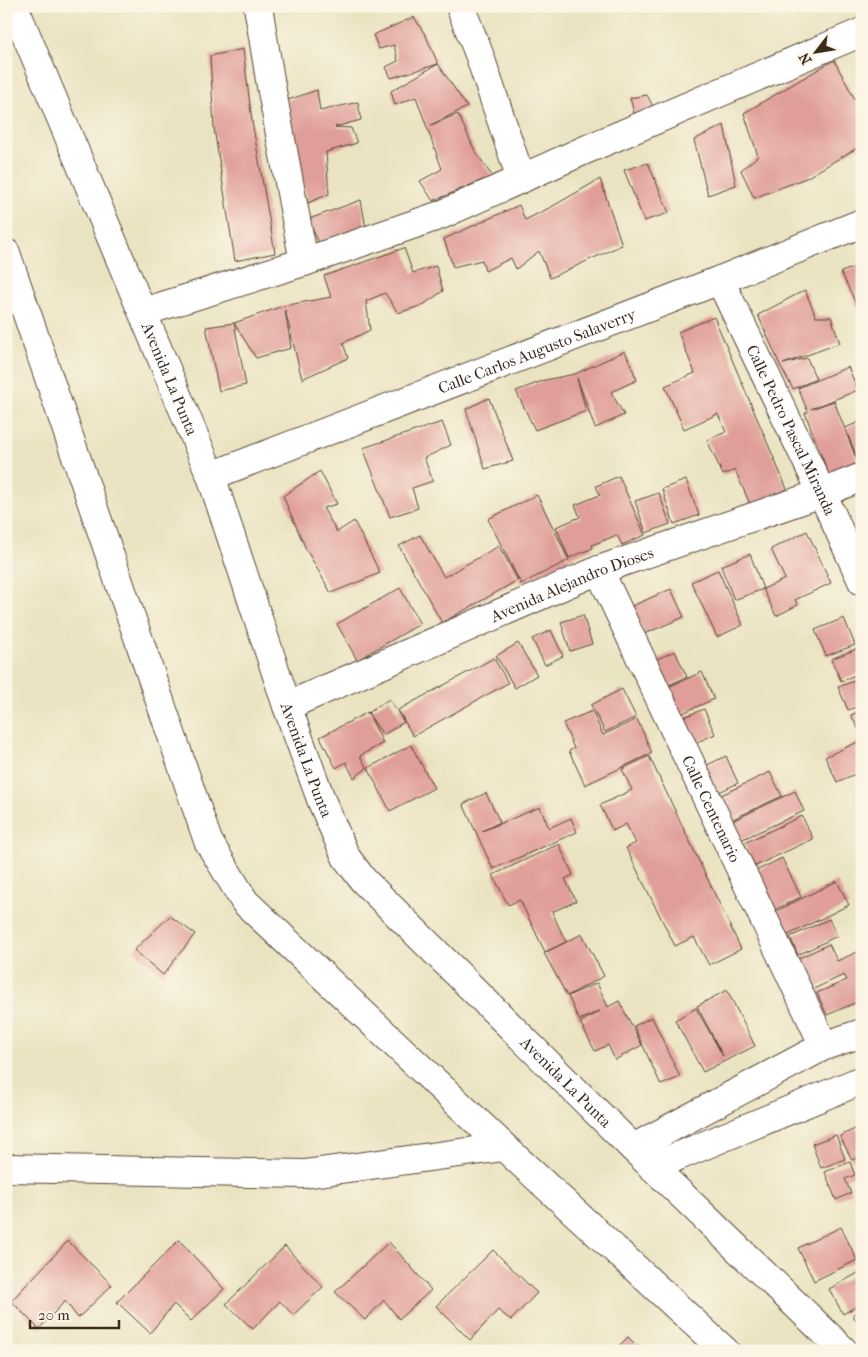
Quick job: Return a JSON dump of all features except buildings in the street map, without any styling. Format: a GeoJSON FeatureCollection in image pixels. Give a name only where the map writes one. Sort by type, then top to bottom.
{"type":"FeatureCollection","features":[{"type":"Feature","properties":{"kind":"street","name":"Avenida La Punta"},"geometry":{"type":"LineString","coordinates":[[14,6],[211,476],[287,706],[322,802],[346,857],[363,880],[652,1167],[844,1351]]}},
{"type":"Feature","properties":{"kind":"street"},"geometry":{"type":"LineString","coordinates":[[258,6],[304,262]]}},
{"type":"Feature","properties":{"kind":"street"},"geometry":{"type":"LineString","coordinates":[[460,6],[479,54],[521,179]]}},
{"type":"Feature","properties":{"kind":"street"},"geometry":{"type":"LineString","coordinates":[[143,312],[304,262],[441,215],[862,32]]}},
{"type":"Feature","properties":{"kind":"street","name":"Calle Carlos Augusto Salaverry"},"geometry":{"type":"LineString","coordinates":[[211,476],[720,280],[862,223]]}},
{"type":"Feature","properties":{"kind":"street"},"geometry":{"type":"LineString","coordinates":[[6,254],[208,841],[246,902],[504,1148],[725,1351]]}},
{"type":"Feature","properties":{"kind":"street","name":"Calle Pedro Pascal Miranda"},"geometry":{"type":"LineString","coordinates":[[720,280],[862,581]]}},
{"type":"Feature","properties":{"kind":"street","name":"Avenida Alejandro Dioses"},"geometry":{"type":"LineString","coordinates":[[287,706],[599,570],[822,493],[862,477]]}},
{"type":"Feature","properties":{"kind":"street","name":"Calle Centenario"},"geometry":{"type":"LineString","coordinates":[[599,570],[824,1046]]}},
{"type":"Feature","properties":{"kind":"street"},"geometry":{"type":"LineString","coordinates":[[633,1148],[824,1046],[862,1033]]}},
{"type":"Feature","properties":{"kind":"street"},"geometry":{"type":"LineString","coordinates":[[652,1167],[862,1080]]}},
{"type":"Feature","properties":{"kind":"street"},"geometry":{"type":"LineString","coordinates":[[6,1168],[304,1174],[504,1148]]}}]}
